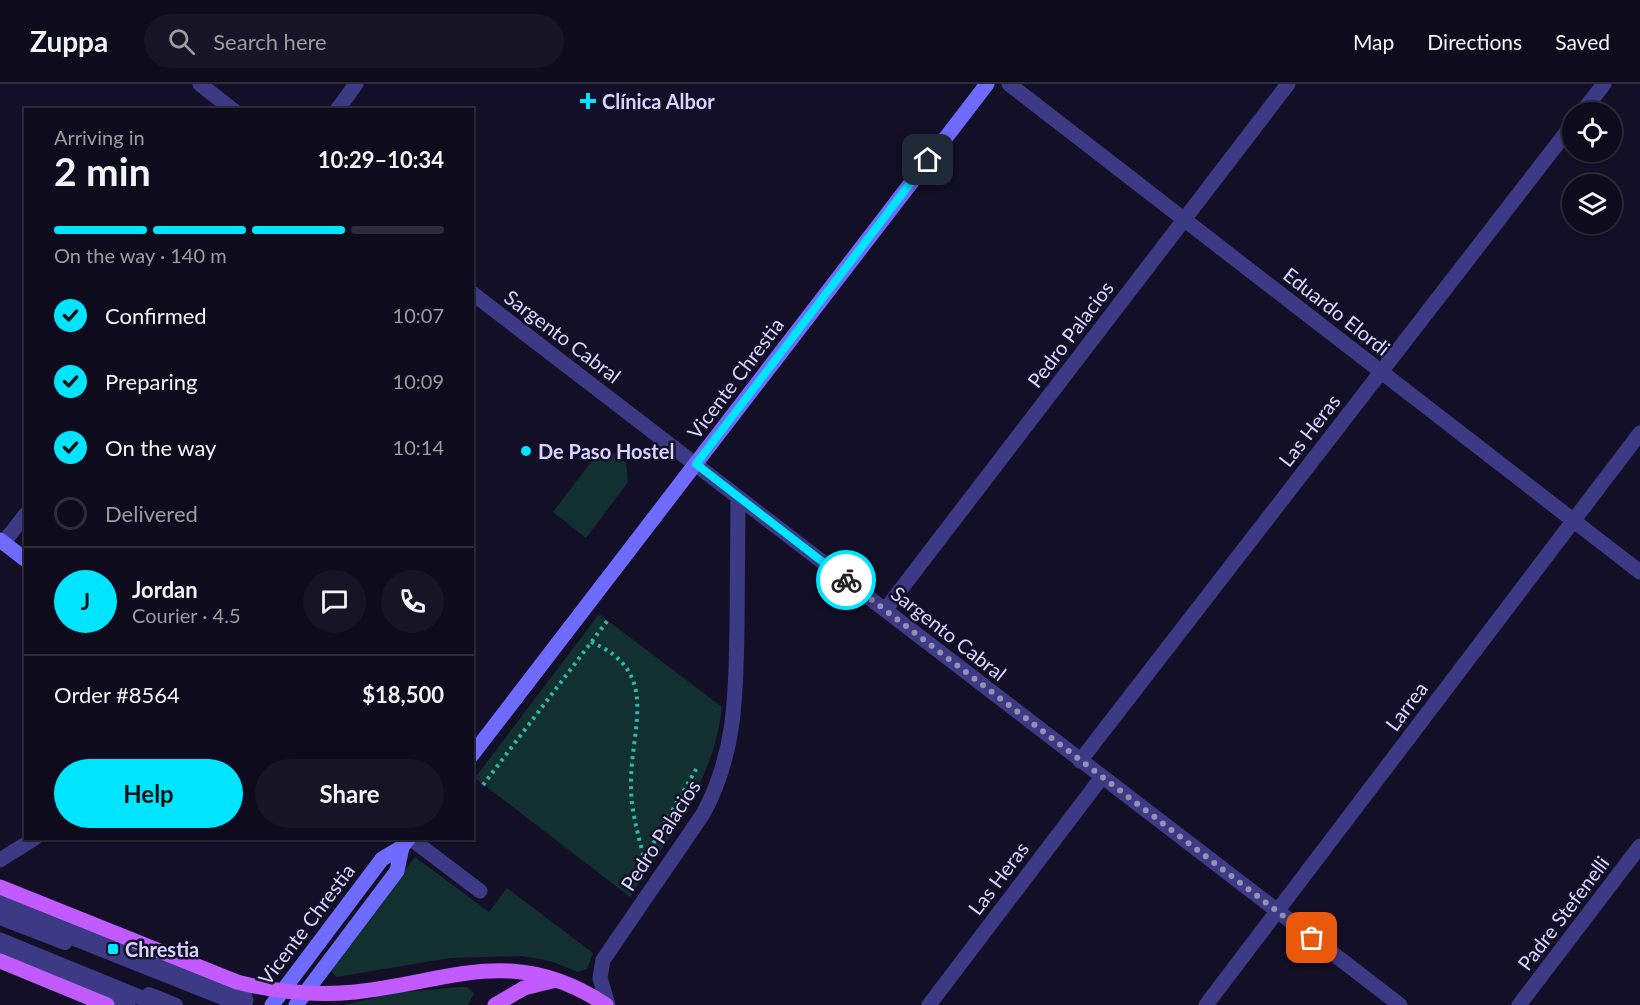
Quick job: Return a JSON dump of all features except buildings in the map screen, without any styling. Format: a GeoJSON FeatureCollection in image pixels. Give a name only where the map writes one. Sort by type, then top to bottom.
{"type":"FeatureCollection","features":[{"type":"Feature","properties":{"kind":"main road","name":"Vicente Chrestia"},"geometry":{"type":"LineString","coordinates":[[474,752],[987,84]]}},
{"type":"Feature","properties":{"kind":"main road"},"geometry":{"type":"LineString","coordinates":[[2,542],[24,558]]}},
{"type":"Feature","properties":{"kind":"main road","name":"Vicente Chrestia"},"geometry":{"type":"LineString","coordinates":[[272,1005],[382,859],[403,841]]}},
{"type":"Feature","properties":{"kind":"main road","name":"Vicente Chrestia"},"geometry":{"type":"LineString","coordinates":[[300,999],[397,871],[403,841]]}},
{"type":"Feature","properties":{"kind":"main road"},"geometry":{"type":"LineString","coordinates":[[0,887],[237,982],[283,991],[300,999],[357,992],[480,971],[533,972],[585,991],[607,1005]]}},
{"type":"Feature","properties":{"kind":"main road"},"geometry":{"type":"LineString","coordinates":[[0,961],[106,1005]]}},
{"type":"Feature","properties":{"kind":"main road"},"geometry":{"type":"LineString","coordinates":[[495,1005],[524,988],[559,980]]}},
{"type":"Feature","properties":{"kind":"street"},"geometry":{"type":"LineString","coordinates":[[200,84],[230,108]]}},
{"type":"Feature","properties":{"kind":"street"},"geometry":{"type":"LineString","coordinates":[[338,108],[356,84]]}},
{"type":"Feature","properties":{"kind":"street","name":"Eduardo Elordi"},"geometry":{"type":"LineString","coordinates":[[1009,84],[1640,572]]}},
{"type":"Feature","properties":{"kind":"street","name":"Pedro Palacios"},"geometry":{"type":"LineString","coordinates":[[885,610],[1288,84]]}},
{"type":"Feature","properties":{"kind":"street"},"geometry":{"type":"LineString","coordinates":[[1590,102],[1604,84]]}},
{"type":"Feature","properties":{"kind":"street","name":"Las Heras"},"geometry":{"type":"LineString","coordinates":[[1080,761],[1562,138]]}},
{"type":"Feature","properties":{"kind":"street","name":"Sargento Cabral"},"geometry":{"type":"LineString","coordinates":[[474,295],[1400,1005]]}},
{"type":"Feature","properties":{"kind":"street","name":"Larrea"},"geometry":{"type":"LineString","coordinates":[[1206,1005],[1640,433]]}},
{"type":"Feature","properties":{"kind":"street","name":"Pedro Palacios"},"geometry":{"type":"LineString","coordinates":[[607,1005],[600,978],[603,960],[703,814],[714,793],[727,754],[737,689],[738,498]]}},
{"type":"Feature","properties":{"kind":"street"},"geometry":{"type":"LineString","coordinates":[[2,542],[24,516]]}},
{"type":"Feature","properties":{"kind":"street","name":"Las Heras"},"geometry":{"type":"LineString","coordinates":[[928,1005],[1101,777]]}},
{"type":"Feature","properties":{"kind":"street"},"geometry":{"type":"LineString","coordinates":[[0,860],[32,840]]}},
{"type":"Feature","properties":{"kind":"street"},"geometry":{"type":"LineString","coordinates":[[403,841],[480,891]]}},
{"type":"Feature","properties":{"kind":"street","name":"Padre Stefenelli"},"geometry":{"type":"LineString","coordinates":[[1519,1005],[1640,846]]}},
{"type":"Feature","properties":{"kind":"street"},"geometry":{"type":"LineString","coordinates":[[0,896],[244,993],[246,1000],[239,1004],[0,909]]}},
{"type":"Feature","properties":{"kind":"street"},"geometry":{"type":"LineString","coordinates":[[0,940],[159,1005]]}},
{"type":"Feature","properties":{"kind":"street"},"geometry":{"type":"LineString","coordinates":[[0,953],[128,1005]]}},
{"type":"Feature","properties":{"kind":"lane"},"geometry":{"type":"LineString","coordinates":[[0,918],[227,1005]]}},
{"type":"Feature","properties":{"kind":"lane"},"geometry":{"type":"LineString","coordinates":[[0,933],[176,1005]]}},
{"type":"Feature","properties":{"kind":"path"},"geometry":{"type":"LineString","coordinates":[[483,785],[608,620]]}},
{"type":"Feature","properties":{"kind":"path"},"geometry":{"type":"LineString","coordinates":[[591,642],[605,648],[624,663],[635,686],[637,718],[631,801],[644,858]]}},
{"type":"Feature","properties":{"kind":"path"},"geometry":{"type":"LineString","coordinates":[[638,866],[665,827],[701,759]]}},
{"type":"Feature","properties":{"kind":"green space"},"geometry":{"type":"Polygon","coordinates":[[[604,445],[626,463],[628,482],[586,538],[553,512],[604,445]]]}},
{"type":"Feature","properties":{"kind":"green space"},"geometry":{"type":"Polygon","coordinates":[[[599,614],[722,707],[710,759],[700,784],[674,830],[630,897],[475,778],[599,614]]]}},
{"type":"Feature","properties":{"kind":"green space"},"geometry":{"type":"Polygon","coordinates":[[[415,857],[489,912],[507,888],[593,953],[587,969],[578,972],[550,961],[522,956],[450,958],[336,977],[331,971],[334,963],[415,857]]]}},
{"type":"Feature","properties":{"kind":"green space"},"geometry":{"type":"Polygon","coordinates":[[[467,987],[474,993],[468,1005],[343,1005],[395,993],[467,987]]]}},
{"type":"Feature","properties":{"kind":"way so far"},"geometry":{"type":"LineString","coordinates":[[846,580],[1312,938]]}},
{"type":"Feature","properties":{"kind":"place","name":"Clínica Albor"},"geometry":{"type":"Point","coordinates":[588,101]}},
{"type":"Feature","properties":{"kind":"place","name":"De Paso Hostel"},"geometry":{"type":"Point","coordinates":[526,451]}},
{"type":"Feature","properties":{"kind":"place","name":"Chrestia"},"geometry":{"type":"Point","coordinates":[113,949]}},
{"type":"Feature","properties":{"kind":"route"},"geometry":{"type":"LineString","coordinates":[[846,580],[696,464],[928,160]]}}]}
